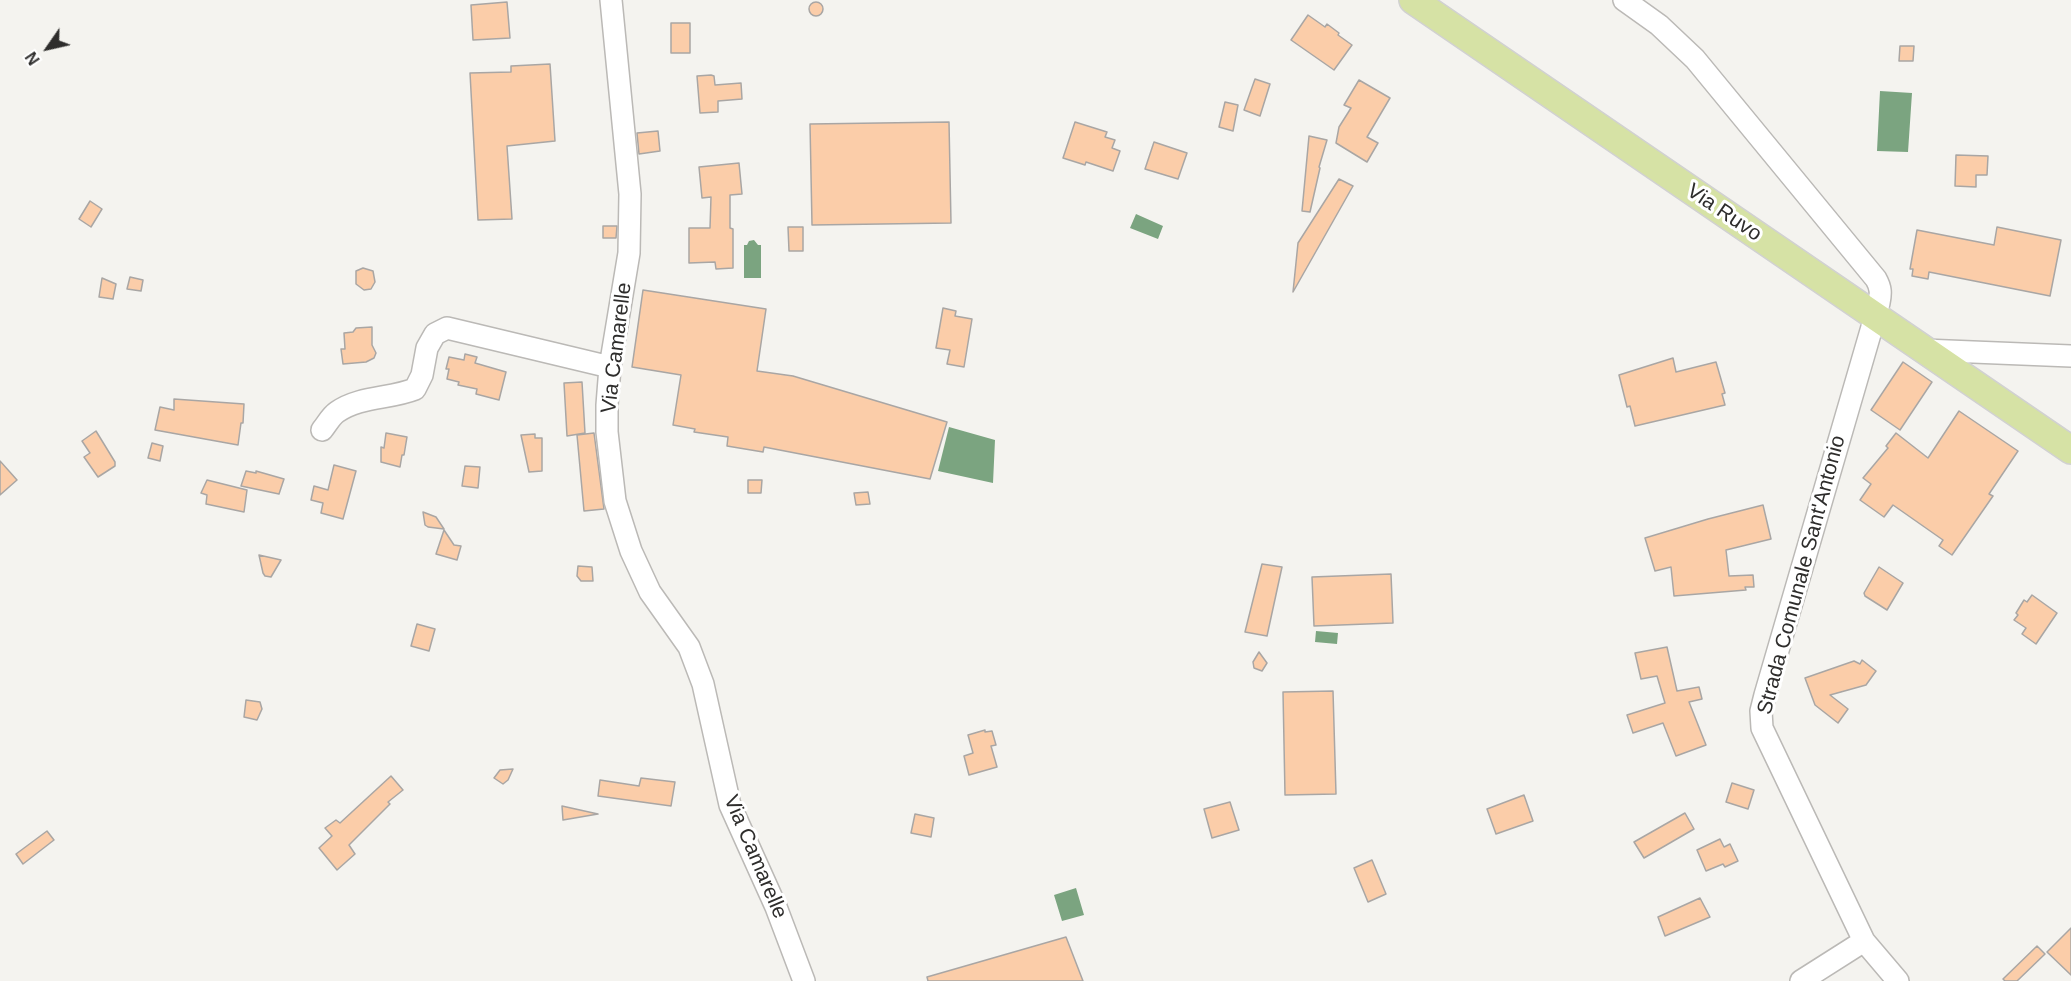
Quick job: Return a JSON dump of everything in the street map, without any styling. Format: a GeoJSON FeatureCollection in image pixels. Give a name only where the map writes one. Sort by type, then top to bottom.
{"type":"FeatureCollection","features":[{"type":"Feature","properties":{"kind":"main road","name":"Via Ruvo"},"geometry":{"type":"LineString","coordinates":[[1413,0],[2071,450]]}},
{"type":"Feature","properties":{"kind":"street","name":"Via Camarelle"},"geometry":{"type":"LineString","coordinates":[[610,0],[630,194],[629,253],[610,367],[607,405],[607,432],[615,501],[631,551],[650,592],[689,647],[703,684],[730,805],[776,907],[804,981]]}},
{"type":"Feature","properties":{"kind":"street","name":"Strada Comunale Sant'Antonio"},"geometry":{"type":"LineString","coordinates":[[1624,0],[1659,24],[1695,59],[1876,279],[1882,293],[1765,695],[1760,719],[1762,728],[1864,940],[1898,981]]}},
{"type":"Feature","properties":{"kind":"street"},"geometry":{"type":"LineString","coordinates":[[322,430],[336,413],[353,404],[415,390],[422,375],[427,348],[435,334],[447,328],[610,367]]}},
{"type":"Feature","properties":{"kind":"street"},"geometry":{"type":"LineString","coordinates":[[1924,350],[2071,356]]}},
{"type":"Feature","properties":{"kind":"street"},"geometry":{"type":"LineString","coordinates":[[1801,981],[1864,940]]}},
{"type":"Feature","properties":{"kind":"shaded area"},"geometry":{"type":"Polygon","coordinates":[[[1880,91],[1912,93],[1908,152],[1877,151],[1880,91]]]}},
{"type":"Feature","properties":{"kind":"shaded area"},"geometry":{"type":"Polygon","coordinates":[[[1136,214],[1163,226],[1158,239],[1130,228],[1136,214]]]}},
{"type":"Feature","properties":{"kind":"shaded area"},"geometry":{"type":"Polygon","coordinates":[[[754,240],[761,245],[761,278],[744,278],[744,245],[754,240]]]}},
{"type":"Feature","properties":{"kind":"shaded area"},"geometry":{"type":"Polygon","coordinates":[[[949,427],[995,440],[993,483],[938,471],[949,427]]]}},
{"type":"Feature","properties":{"kind":"shaded area"},"geometry":{"type":"Polygon","coordinates":[[[1316,631],[1338,633],[1337,644],[1315,642],[1316,631]]]}},
{"type":"Feature","properties":{"kind":"shaded area"},"geometry":{"type":"Polygon","coordinates":[[[1076,888],[1084,915],[1062,921],[1054,895],[1076,888]]]}},
{"type":"Feature","properties":{"kind":"building"},"geometry":{"type":"Polygon","coordinates":[[[507,2],[510,38],[473,40],[471,5],[507,2]]]}},
{"type":"Feature","properties":{"kind":"building"},"geometry":{"type":"Polygon","coordinates":[[[816,2],[821,4],[823,9],[821,14],[816,16],[811,14],[809,9],[811,4],[816,2]]]}},
{"type":"Feature","properties":{"kind":"building"},"geometry":{"type":"Polygon","coordinates":[[[1308,15],[1325,27],[1327,24],[1352,45],[1334,70],[1291,40],[1308,15]]]}},
{"type":"Feature","properties":{"kind":"building"},"geometry":{"type":"Polygon","coordinates":[[[671,23],[690,23],[690,53],[671,53],[671,23]]]}},
{"type":"Feature","properties":{"kind":"building"},"geometry":{"type":"Polygon","coordinates":[[[1900,46],[1914,46],[1913,61],[1899,61],[1900,46]]]}},
{"type":"Feature","properties":{"kind":"building"},"geometry":{"type":"Polygon","coordinates":[[[550,64],[555,141],[507,146],[512,219],[478,220],[470,73],[511,72],[511,66],[550,64]]]}},
{"type":"Feature","properties":{"kind":"building"},"geometry":{"type":"Polygon","coordinates":[[[697,76],[714,76],[715,85],[741,83],[742,99],[718,101],[718,112],[700,113],[697,76]]]}},
{"type":"Feature","properties":{"kind":"building"},"geometry":{"type":"Polygon","coordinates":[[[1255,79],[1270,84],[1260,116],[1244,110],[1255,79]]]}},
{"type":"Feature","properties":{"kind":"building"},"geometry":{"type":"Polygon","coordinates":[[[1359,80],[1390,98],[1367,137],[1378,143],[1367,162],[1336,143],[1339,127],[1351,108],[1344,105],[1359,80]]]}},
{"type":"Feature","properties":{"kind":"building"},"geometry":{"type":"Polygon","coordinates":[[[1225,102],[1238,105],[1233,131],[1219,127],[1225,102]]]}},
{"type":"Feature","properties":{"kind":"building"},"geometry":{"type":"Polygon","coordinates":[[[949,122],[951,223],[812,225],[810,124],[949,122]]]}},
{"type":"Feature","properties":{"kind":"building"},"geometry":{"type":"Polygon","coordinates":[[[1075,122],[1107,132],[1105,137],[1115,140],[1112,148],[1120,151],[1113,171],[1086,162],[1085,165],[1063,158],[1075,122]]]}},
{"type":"Feature","properties":{"kind":"building"},"geometry":{"type":"Polygon","coordinates":[[[658,131],[660,151],[639,154],[637,133],[658,131]]]}},
{"type":"Feature","properties":{"kind":"building"},"geometry":{"type":"Polygon","coordinates":[[[1309,136],[1327,140],[1310,212],[1302,211],[1309,136]]]}},
{"type":"Feature","properties":{"kind":"building"},"geometry":{"type":"Polygon","coordinates":[[[1154,142],[1187,153],[1178,179],[1145,169],[1154,142]]]}},
{"type":"Feature","properties":{"kind":"building"},"geometry":{"type":"Polygon","coordinates":[[[1956,155],[1988,156],[1987,175],[1976,175],[1976,187],[1955,186],[1956,155]]]}},
{"type":"Feature","properties":{"kind":"building"},"geometry":{"type":"Polygon","coordinates":[[[739,163],[742,194],[730,195],[733,268],[716,269],[715,262],[689,263],[689,228],[710,228],[711,197],[702,198],[699,167],[739,163]]]}},
{"type":"Feature","properties":{"kind":"building"},"geometry":{"type":"Polygon","coordinates":[[[1339,179],[1353,186],[1293,292],[1298,243],[1339,179]]]}},
{"type":"Feature","properties":{"kind":"building"},"geometry":{"type":"Polygon","coordinates":[[[90,201],[102,209],[91,227],[79,219],[90,201]]]}},
{"type":"Feature","properties":{"kind":"building"},"geometry":{"type":"Polygon","coordinates":[[[603,226],[617,226],[616,238],[603,238],[603,226]]]}},
{"type":"Feature","properties":{"kind":"building"},"geometry":{"type":"Polygon","coordinates":[[[788,227],[803,227],[803,251],[789,251],[788,227]]]}},
{"type":"Feature","properties":{"kind":"building"},"geometry":{"type":"Polygon","coordinates":[[[1997,227],[2061,240],[2050,296],[1929,272],[1928,279],[1912,276],[1913,269],[1910,269],[1917,230],[1994,245],[1997,227]]]}},
{"type":"Feature","properties":{"kind":"building"},"geometry":{"type":"Polygon","coordinates":[[[363,268],[373,271],[375,282],[371,289],[364,290],[356,284],[356,271],[363,268]]]}},
{"type":"Feature","properties":{"kind":"building"},"geometry":{"type":"Polygon","coordinates":[[[130,277],[143,280],[141,291],[127,289],[130,277]]]}},
{"type":"Feature","properties":{"kind":"building"},"geometry":{"type":"Polygon","coordinates":[[[102,278],[116,284],[113,299],[99,297],[102,278]]]}},
{"type":"Feature","properties":{"kind":"building"},"geometry":{"type":"Polygon","coordinates":[[[643,290],[766,309],[757,371],[793,376],[947,422],[930,479],[764,447],[763,452],[727,446],[728,437],[694,432],[695,429],[673,425],[681,375],[632,367],[643,290]]]}},
{"type":"Feature","properties":{"kind":"building"},"geometry":{"type":"Polygon","coordinates":[[[943,308],[956,311],[955,316],[972,319],[964,367],[947,364],[950,350],[936,348],[943,308]]]}},
{"type":"Feature","properties":{"kind":"building"},"geometry":{"type":"Polygon","coordinates":[[[372,327],[372,345],[376,353],[374,358],[366,362],[343,364],[341,349],[345,349],[344,333],[353,332],[356,328],[372,327]]]}},
{"type":"Feature","properties":{"kind":"building"},"geometry":{"type":"Polygon","coordinates":[[[465,354],[477,357],[475,363],[506,372],[499,400],[476,394],[477,389],[458,385],[459,382],[447,379],[449,369],[446,369],[449,357],[464,360],[465,354]]]}},
{"type":"Feature","properties":{"kind":"building"},"geometry":{"type":"Polygon","coordinates":[[[1673,358],[1676,372],[1716,362],[1725,393],[1722,394],[1725,405],[1635,426],[1630,406],[1627,407],[1619,375],[1673,358]]]}},
{"type":"Feature","properties":{"kind":"building"},"geometry":{"type":"Polygon","coordinates":[[[1903,362],[1932,382],[1900,430],[1871,410],[1903,362]]]}},
{"type":"Feature","properties":{"kind":"building"},"geometry":{"type":"Polygon","coordinates":[[[582,382],[585,433],[567,436],[564,383],[582,382]]]}},
{"type":"Feature","properties":{"kind":"building"},"geometry":{"type":"Polygon","coordinates":[[[174,399],[244,404],[238,445],[155,430],[160,407],[174,410],[174,399]]]}},
{"type":"Feature","properties":{"kind":"building"},"geometry":{"type":"Polygon","coordinates":[[[1959,411],[2018,451],[1989,494],[1993,496],[1952,555],[1939,546],[1943,540],[1893,505],[1884,517],[1860,500],[1871,484],[1863,478],[1888,448],[1886,446],[1896,433],[1928,458],[1959,411]]]}},
{"type":"Feature","properties":{"kind":"building"},"geometry":{"type":"Polygon","coordinates":[[[96,431],[115,462],[115,466],[98,477],[84,457],[90,453],[82,441],[96,431]]]}},
{"type":"Feature","properties":{"kind":"building"},"geometry":{"type":"Polygon","coordinates":[[[386,433],[407,437],[400,467],[381,462],[381,447],[384,448],[386,433]]]}},
{"type":"Feature","properties":{"kind":"building"},"geometry":{"type":"Polygon","coordinates":[[[594,433],[604,509],[584,511],[577,435],[594,433]]]}},
{"type":"Feature","properties":{"kind":"building"},"geometry":{"type":"Polygon","coordinates":[[[535,434],[535,438],[542,438],[542,471],[529,472],[521,435],[535,434]]]}},
{"type":"Feature","properties":{"kind":"building"},"geometry":{"type":"Polygon","coordinates":[[[152,443],[163,446],[160,461],[148,458],[152,443]]]}},
{"type":"Feature","properties":{"kind":"building"},"geometry":{"type":"Polygon","coordinates":[[[0,461],[17,480],[0,495],[0,461]]]}},
{"type":"Feature","properties":{"kind":"building"},"geometry":{"type":"Polygon","coordinates":[[[334,465],[356,471],[343,519],[321,513],[323,503],[311,500],[314,486],[328,490],[334,465]]]}},
{"type":"Feature","properties":{"kind":"building"},"geometry":{"type":"Polygon","coordinates":[[[465,466],[480,467],[478,488],[462,486],[465,466]]]}},
{"type":"Feature","properties":{"kind":"building"},"geometry":{"type":"Polygon","coordinates":[[[246,471],[256,473],[256,471],[284,479],[279,494],[241,486],[246,471]]]}},
{"type":"Feature","properties":{"kind":"building"},"geometry":{"type":"Polygon","coordinates":[[[207,480],[247,490],[244,512],[206,504],[207,495],[201,493],[207,480]]]}},
{"type":"Feature","properties":{"kind":"building"},"geometry":{"type":"Polygon","coordinates":[[[748,480],[762,480],[761,493],[748,493],[748,480]]]}},
{"type":"Feature","properties":{"kind":"building"},"geometry":{"type":"Polygon","coordinates":[[[868,492],[870,504],[856,505],[854,493],[868,492]]]}},
{"type":"Feature","properties":{"kind":"building"},"geometry":{"type":"Polygon","coordinates":[[[1763,505],[1771,539],[1726,550],[1729,576],[1753,575],[1754,587],[1745,587],[1746,590],[1674,596],[1671,567],[1655,571],[1645,538],[1763,505]]]}},
{"type":"Feature","properties":{"kind":"building"},"geometry":{"type":"Polygon","coordinates":[[[423,512],[436,517],[444,529],[425,525],[423,512]]]}},
{"type":"Feature","properties":{"kind":"building"},"geometry":{"type":"Polygon","coordinates":[[[444,530],[454,545],[461,546],[457,560],[436,554],[444,530]]]}},
{"type":"Feature","properties":{"kind":"building"},"geometry":{"type":"Polygon","coordinates":[[[259,555],[281,560],[271,577],[263,573],[259,555]]]}},
{"type":"Feature","properties":{"kind":"building"},"geometry":{"type":"Polygon","coordinates":[[[1262,564],[1282,567],[1267,636],[1245,632],[1262,564]]]}},
{"type":"Feature","properties":{"kind":"building"},"geometry":{"type":"Polygon","coordinates":[[[578,566],[592,567],[593,581],[581,581],[577,576],[578,566]]]}},
{"type":"Feature","properties":{"kind":"building"},"geometry":{"type":"Polygon","coordinates":[[[1879,567],[1903,583],[1887,610],[1865,596],[1864,593],[1879,567]]]}},
{"type":"Feature","properties":{"kind":"building"},"geometry":{"type":"Polygon","coordinates":[[[1391,574],[1393,623],[1314,626],[1312,577],[1391,574]]]}},
{"type":"Feature","properties":{"kind":"building"},"geometry":{"type":"Polygon","coordinates":[[[2032,595],[2057,613],[2036,644],[2022,634],[2026,628],[2014,620],[2024,600],[2027,602],[2032,595]]]}},
{"type":"Feature","properties":{"kind":"building"},"geometry":{"type":"Polygon","coordinates":[[[417,624],[435,629],[429,651],[411,646],[417,624]]]}},
{"type":"Feature","properties":{"kind":"building"},"geometry":{"type":"Polygon","coordinates":[[[1667,647],[1677,691],[1699,687],[1702,699],[1689,702],[1706,745],[1676,756],[1663,723],[1633,733],[1627,715],[1665,703],[1657,676],[1641,679],[1635,653],[1667,647]]]}},
{"type":"Feature","properties":{"kind":"building"},"geometry":{"type":"Polygon","coordinates":[[[1259,652],[1267,663],[1262,671],[1254,668],[1253,662],[1259,652]]]}},
{"type":"Feature","properties":{"kind":"building"},"geometry":{"type":"Polygon","coordinates":[[[1862,660],[1876,671],[1866,685],[1830,695],[1848,709],[1838,723],[1815,705],[1805,678],[1854,661],[1860,664],[1862,660]]]}},
{"type":"Feature","properties":{"kind":"building"},"geometry":{"type":"Polygon","coordinates":[[[1333,691],[1336,794],[1285,795],[1283,692],[1333,691]]]}},
{"type":"Feature","properties":{"kind":"building"},"geometry":{"type":"Polygon","coordinates":[[[246,700],[260,702],[262,709],[257,720],[244,717],[246,700]]]}},
{"type":"Feature","properties":{"kind":"building"},"geometry":{"type":"Polygon","coordinates":[[[985,730],[985,732],[992,731],[996,745],[991,746],[997,767],[969,775],[964,756],[973,753],[968,735],[985,730]]]}},
{"type":"Feature","properties":{"kind":"building"},"geometry":{"type":"Polygon","coordinates":[[[513,769],[508,780],[503,784],[494,778],[500,770],[513,769]]]}},
{"type":"Feature","properties":{"kind":"building"},"geometry":{"type":"Polygon","coordinates":[[[391,776],[403,790],[388,802],[390,804],[349,845],[355,854],[337,870],[319,848],[332,836],[325,828],[336,820],[340,823],[391,776]]]}},
{"type":"Feature","properties":{"kind":"building"},"geometry":{"type":"Polygon","coordinates":[[[641,778],[675,782],[671,806],[598,796],[600,780],[639,786],[641,778]]]}},
{"type":"Feature","properties":{"kind":"building"},"geometry":{"type":"Polygon","coordinates":[[[1732,783],[1754,790],[1748,809],[1726,802],[1732,783]]]}},
{"type":"Feature","properties":{"kind":"building"},"geometry":{"type":"Polygon","coordinates":[[[1524,795],[1533,821],[1496,834],[1487,809],[1524,795]]]}},
{"type":"Feature","properties":{"kind":"building"},"geometry":{"type":"Polygon","coordinates":[[[1230,802],[1239,830],[1212,838],[1204,809],[1230,802]]]}},
{"type":"Feature","properties":{"kind":"building"},"geometry":{"type":"Polygon","coordinates":[[[562,806],[598,814],[563,820],[562,806]]]}},
{"type":"Feature","properties":{"kind":"building"},"geometry":{"type":"Polygon","coordinates":[[[1685,813],[1694,829],[1644,858],[1634,842],[1685,813]]]}},
{"type":"Feature","properties":{"kind":"building"},"geometry":{"type":"Polygon","coordinates":[[[915,814],[934,818],[931,837],[911,833],[915,814]]]}},
{"type":"Feature","properties":{"kind":"building"},"geometry":{"type":"Polygon","coordinates":[[[47,831],[54,840],[23,864],[16,854],[47,831]]]}},
{"type":"Feature","properties":{"kind":"building"},"geometry":{"type":"Polygon","coordinates":[[[1720,839],[1724,847],[1730,844],[1738,861],[1725,867],[1723,864],[1706,871],[1697,850],[1720,839]]]}},
{"type":"Feature","properties":{"kind":"building"},"geometry":{"type":"Polygon","coordinates":[[[1372,860],[1386,894],[1368,902],[1354,868],[1372,860]]]}},
{"type":"Feature","properties":{"kind":"building"},"geometry":{"type":"Polygon","coordinates":[[[1700,898],[1710,917],[1665,936],[1658,917],[1700,898]]]}},
{"type":"Feature","properties":{"kind":"building"},"geometry":{"type":"Polygon","coordinates":[[[2071,928],[2071,975],[2047,952],[2071,928]]]}},
{"type":"Feature","properties":{"kind":"building"},"geometry":{"type":"Polygon","coordinates":[[[1066,937],[1083,981],[928,981],[927,977],[1066,937]]]}},
{"type":"Feature","properties":{"kind":"building"},"geometry":{"type":"Polygon","coordinates":[[[2037,946],[2045,954],[2017,981],[2005,981],[2003,979],[2037,946]]]}}]}
